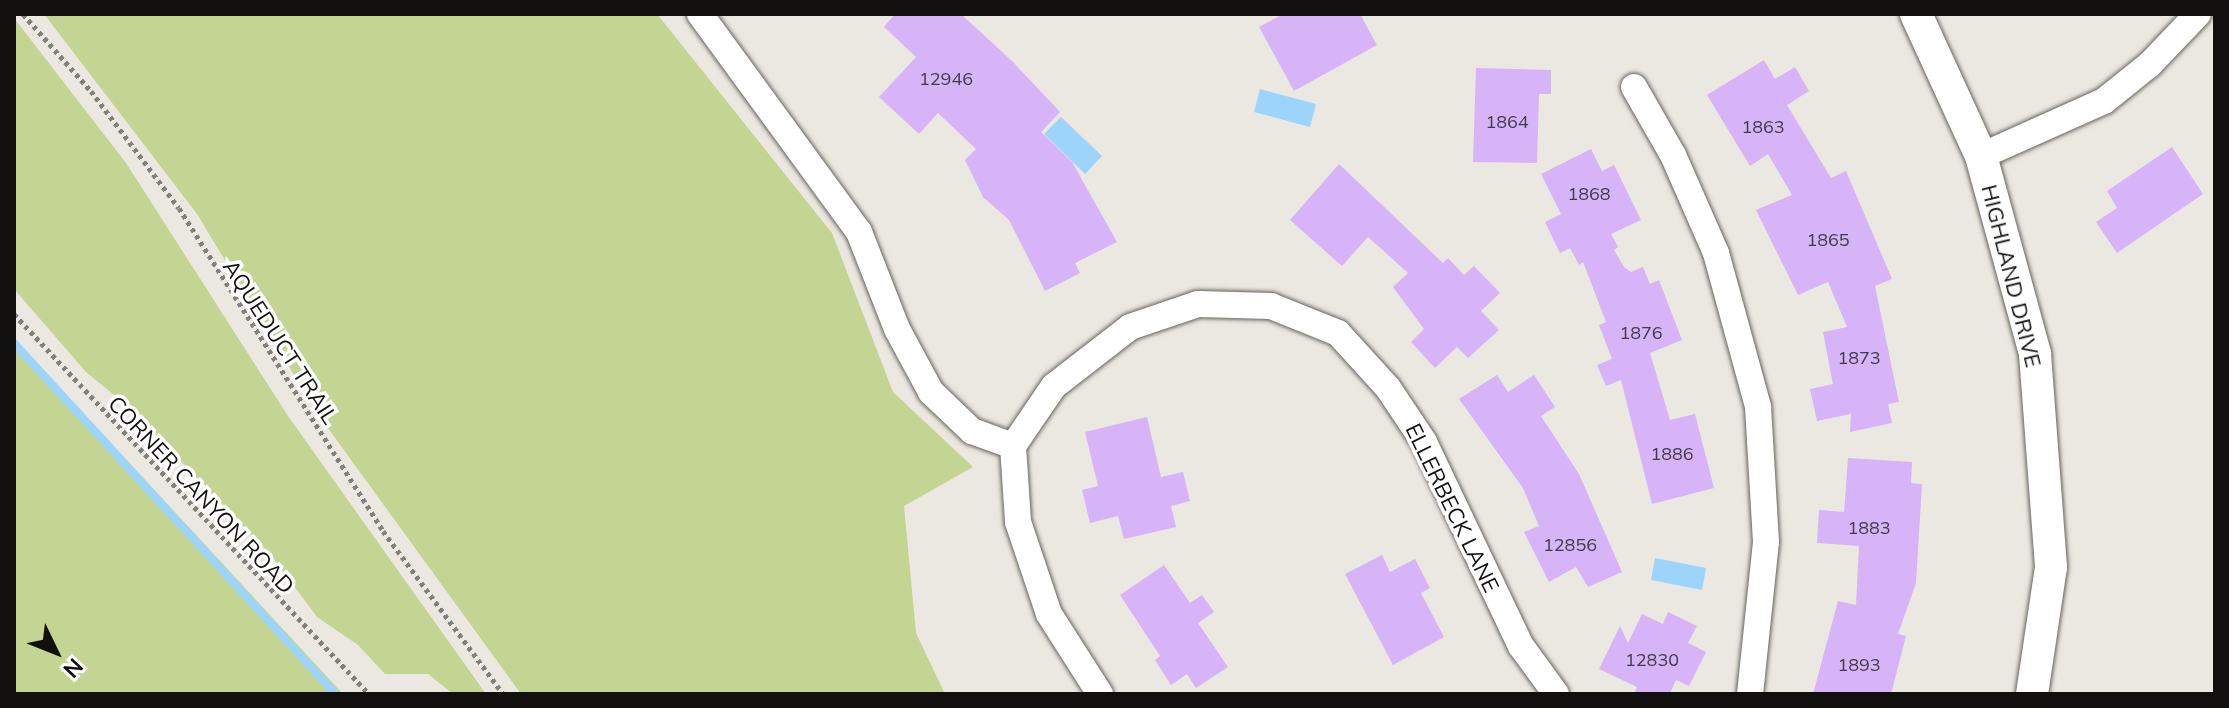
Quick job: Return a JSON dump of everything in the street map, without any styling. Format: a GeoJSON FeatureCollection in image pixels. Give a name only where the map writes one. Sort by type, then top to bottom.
{"type":"FeatureCollection","features":[{"type":"Feature","properties":{"kind":"street"},"geometry":{"type":"LineString","coordinates":[[700,14],[859,232],[897,329],[931,392],[972,431],[1013,446],[1018,522],[1049,614],[1100,694]]}},
{"type":"Feature","properties":{"kind":"street","name":"HIGHLAND DRIVE"},"geometry":{"type":"LineString","coordinates":[[1916,14],[1981,156],[2035,354],[2051,567],[2032,694]]}},
{"type":"Feature","properties":{"kind":"street"},"geometry":{"type":"LineString","coordinates":[[1981,156],[2104,101],[2150,64],[2198,14]]}},
{"type":"Feature","properties":{"kind":"street"},"geometry":{"type":"LineString","coordinates":[[1634,87],[1673,155],[1716,253],[1758,407],[1766,542],[1750,694]]}},
{"type":"Feature","properties":{"kind":"street","name":"ELLERBECK LANE"},"geometry":{"type":"LineString","coordinates":[[1013,446],[1054,386],[1130,327],[1198,304],[1271,306],[1338,333],[1388,388],[1424,442],[1521,646],[1556,694]]}},
{"type":"Feature","properties":{"kind":"path","name":"AQUEDUCT TRAIL"},"geometry":{"type":"LineString","coordinates":[[23,14],[91,91],[179,208],[383,531],[503,694]]}},
{"type":"Feature","properties":{"kind":"path","name":"CORNER CANYON ROAD"},"geometry":{"type":"LineString","coordinates":[[14,314],[369,694]]}},
{"type":"Feature","properties":{"kind":"green space"},"geometry":{"type":"Polygon","coordinates":[[[44,14],[657,14],[832,233],[893,392],[973,467],[904,506],[916,633],[945,694],[521,694],[317,413],[197,214],[44,14]]]}},
{"type":"Feature","properties":{"kind":"green space"},"geometry":{"type":"Polygon","coordinates":[[[14,18],[126,163],[288,416],[486,694],[453,694],[428,674],[385,674],[358,645],[317,617],[270,554],[130,408],[86,372],[14,289],[14,18]]]}},
{"type":"Feature","properties":{"kind":"green space"},"geometry":{"type":"Polygon","coordinates":[[[14,338],[343,694],[14,694],[14,338]]]}},
{"type":"Feature","properties":{"kind":"water"},"geometry":{"type":"Polygon","coordinates":[[[1260,89],[1316,104],[1310,127],[1254,112],[1260,89]]]}},
{"type":"Feature","properties":{"kind":"water"},"geometry":{"type":"Polygon","coordinates":[[[1061,117],[1102,156],[1085,174],[1044,134],[1061,117]]]}},
{"type":"Feature","properties":{"kind":"water"},"geometry":{"type":"Polygon","coordinates":[[[1655,558],[1706,568],[1702,590],[1651,580],[1655,558]]]}},
{"type":"Feature","properties":{"kind":"building"},"geometry":{"type":"Polygon","coordinates":[[[895,14],[961,14],[1013,62],[1060,112],[1041,132],[1072,162],[1117,242],[1075,263],[1080,273],[1045,291],[1009,220],[983,197],[965,160],[976,149],[938,113],[919,134],[879,97],[916,57],[884,27],[895,14]]]}},
{"type":"Feature","properties":{"kind":"building"},"geometry":{"type":"Polygon","coordinates":[[[1283,14],[1360,14],[1377,45],[1294,91],[1259,27],[1283,14]]]}},
{"type":"Feature","properties":{"kind":"building"},"geometry":{"type":"Polygon","coordinates":[[[1764,60],[1775,79],[1795,67],[1809,91],[1787,105],[1831,178],[1846,171],[1892,279],[1875,286],[1899,402],[1888,404],[1892,423],[1850,432],[1851,414],[1817,421],[1810,389],[1833,384],[1823,332],[1847,327],[1828,282],[1798,295],[1756,210],[1792,195],[1768,154],[1750,166],[1707,95],[1764,60]]]}},
{"type":"Feature","properties":{"kind":"building"},"geometry":{"type":"Polygon","coordinates":[[[1476,68],[1551,70],[1551,94],[1539,94],[1537,163],[1473,162],[1476,68]]]}},
{"type":"Feature","properties":{"kind":"building"},"geometry":{"type":"Polygon","coordinates":[[[2172,147],[2203,194],[2117,253],[2096,222],[2117,208],[2107,191],[2172,147]]]}},
{"type":"Feature","properties":{"kind":"building"},"geometry":{"type":"Polygon","coordinates":[[[1591,149],[1602,171],[1614,165],[1641,220],[1611,234],[1618,247],[1614,250],[1624,267],[1631,272],[1643,267],[1650,284],[1659,280],[1682,340],[1650,353],[1670,420],[1695,414],[1714,488],[1652,504],[1621,380],[1606,386],[1597,365],[1612,359],[1599,325],[1606,322],[1583,262],[1579,265],[1570,248],[1560,253],[1545,222],[1561,214],[1541,174],[1591,149]]]}},
{"type":"Feature","properties":{"kind":"building"},"geometry":{"type":"Polygon","coordinates":[[[1339,164],[1443,263],[1448,258],[1464,275],[1474,266],[1500,293],[1481,311],[1499,330],[1468,358],[1457,347],[1435,368],[1411,342],[1424,329],[1393,287],[1408,273],[1368,237],[1342,266],[1290,220],[1339,164]]]}},
{"type":"Feature","properties":{"kind":"building"},"geometry":{"type":"Polygon","coordinates":[[[1497,375],[1508,392],[1534,375],[1555,407],[1541,416],[1579,474],[1622,572],[1588,587],[1576,567],[1549,582],[1524,532],[1539,526],[1523,488],[1459,399],[1497,375]]]}},
{"type":"Feature","properties":{"kind":"building"},"geometry":{"type":"Polygon","coordinates":[[[1147,417],[1161,477],[1183,472],[1190,501],[1171,506],[1176,527],[1124,539],[1118,516],[1090,523],[1082,490],[1098,486],[1085,432],[1147,417]]]}},
{"type":"Feature","properties":{"kind":"building"},"geometry":{"type":"Polygon","coordinates":[[[1848,458],[1912,462],[1911,483],[1922,484],[1916,583],[1898,634],[1906,636],[1891,694],[1813,694],[1838,601],[1856,605],[1859,546],[1817,543],[1819,510],[1844,512],[1848,458]]]}},
{"type":"Feature","properties":{"kind":"building"},"geometry":{"type":"Polygon","coordinates":[[[1382,555],[1390,572],[1415,559],[1430,588],[1421,593],[1444,637],[1393,665],[1345,574],[1382,555]]]}},
{"type":"Feature","properties":{"kind":"building"},"geometry":{"type":"Polygon","coordinates":[[[1164,565],[1190,603],[1202,595],[1214,612],[1198,623],[1228,667],[1196,688],[1187,674],[1171,685],[1155,660],[1160,656],[1120,595],[1164,565]]]}},
{"type":"Feature","properties":{"kind":"building"},"geometry":{"type":"Polygon","coordinates":[[[1668,612],[1697,626],[1688,643],[1706,652],[1689,686],[1676,680],[1670,694],[1634,694],[1637,687],[1599,669],[1620,626],[1628,643],[1642,614],[1663,624],[1668,612]]]}},
{"type":"Feature","properties":{"kind":"waterway"},"geometry":{"type":"LineString","coordinates":[[14,343],[336,694]]}}]}
